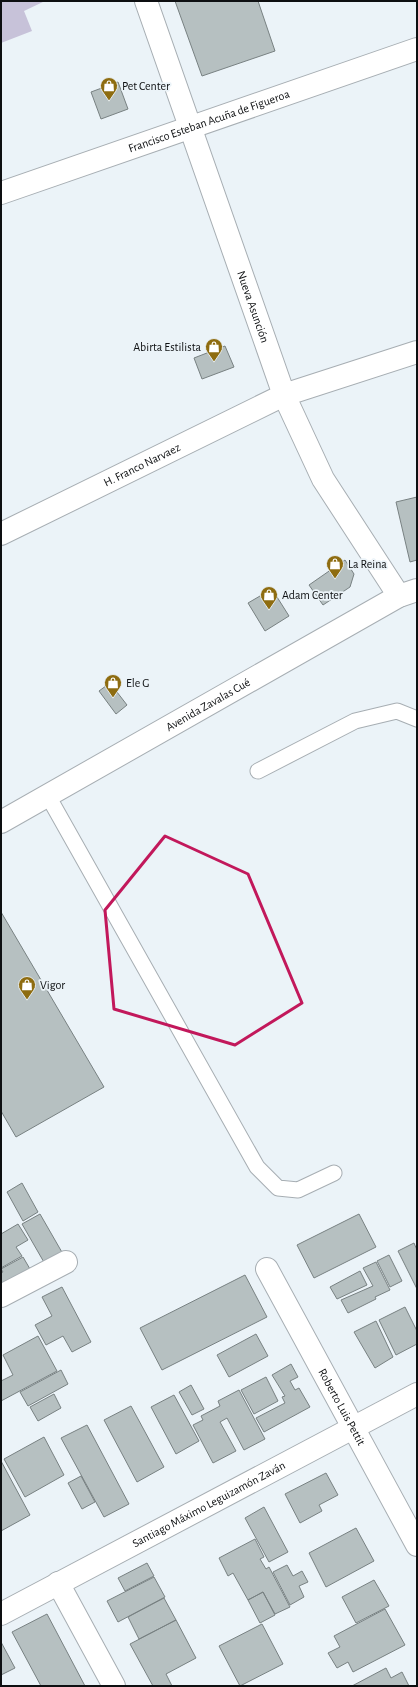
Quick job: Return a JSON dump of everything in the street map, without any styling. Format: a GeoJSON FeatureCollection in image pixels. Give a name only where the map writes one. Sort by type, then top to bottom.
{"type":"FeatureCollection","features":[{"type":"Feature","properties":{"kind":"street","name":"Nueva Asunción"},"geometry":{"type":"LineString","coordinates":[[146,1],[284,395],[323,479],[408,593]]}},
{"type":"Feature","properties":{"kind":"street","name":"Francisco Esteban Acuña de Figueroa"},"geometry":{"type":"LineString","coordinates":[[1,193],[417,49]]}},
{"type":"Feature","properties":{"kind":"street","name":"H. Franco Narvaez"},"geometry":{"type":"LineString","coordinates":[[1,534],[284,395],[417,352]]}},
{"type":"Feature","properties":{"kind":"street","name":"Avenida Zavalas Cué"},"geometry":{"type":"LineString","coordinates":[[1,822],[408,593]]}},
{"type":"Feature","properties":{"kind":"street"},"geometry":{"type":"LineString","coordinates":[[1,1296],[66,1262]]}},
{"type":"Feature","properties":{"kind":"street","name":"Roberto Luis Pettit"},"geometry":{"type":"LineString","coordinates":[[267,1269],[417,1545]]}},
{"type":"Feature","properties":{"kind":"street","name":"Santiago Máximo Leguizamón Zaván"},"geometry":{"type":"LineString","coordinates":[[1,1614],[417,1394]]}},
{"type":"Feature","properties":{"kind":"street"},"geometry":{"type":"LineString","coordinates":[[58,1584],[114,1686]]}},
{"type":"Feature","properties":{"kind":"lane"},"geometry":{"type":"LineString","coordinates":[[258,771],[355,721],[397,711],[417,719]]}},
{"type":"Feature","properties":{"kind":"lane"},"geometry":{"type":"LineString","coordinates":[[48,796],[257,1167],[278,1188],[298,1190],[334,1173]]}},
{"type":"Feature","properties":{"kind":"highlighted area"},"geometry":{"type":"Polygon","coordinates":[[[165,836],[248,874],[302,1003],[235,1045],[114,1009],[105,910],[165,836]]]}},
{"type":"Feature","properties":{"kind":"shaded area"},"geometry":{"type":"Polygon","coordinates":[[[1,1],[45,1],[24,11],[32,31],[1,43],[1,1]]]}},
{"type":"Feature","properties":{"kind":"building"},"geometry":{"type":"Polygon","coordinates":[[[175,1],[258,1],[275,51],[202,76],[175,1]]]}},
{"type":"Feature","properties":{"kind":"building","name":"Pet Center"},"geometry":{"type":"Polygon","coordinates":[[[118,82],[128,109],[101,119],[91,92],[118,82]]]}},
{"type":"Feature","properties":{"kind":"building","name":"Abirta Estilista"},"geometry":{"type":"Polygon","coordinates":[[[225,346],[234,367],[202,379],[194,358],[225,346]]]}},
{"type":"Feature","properties":{"kind":"building"},"geometry":{"type":"Polygon","coordinates":[[[417,497],[417,560],[410,562],[396,502],[417,497]]]}},
{"type":"Feature","properties":{"kind":"building","name":"La Reina"},"geometry":{"type":"Polygon","coordinates":[[[345,560],[354,574],[350,587],[323,605],[309,585],[345,560]]]}},
{"type":"Feature","properties":{"kind":"building","name":"Adam Center"},"geometry":{"type":"Polygon","coordinates":[[[272,589],[289,616],[265,631],[248,603],[272,589]]]}},
{"type":"Feature","properties":{"kind":"building","name":"Ele G"},"geometry":{"type":"Polygon","coordinates":[[[110,683],[127,705],[116,714],[99,691],[110,683]]]}},
{"type":"Feature","properties":{"kind":"building","name":"Vigor"},"geometry":{"type":"Polygon","coordinates":[[[1,912],[104,1087],[16,1137],[1,1111],[1,912]]]}},
{"type":"Feature","properties":{"kind":"building"},"geometry":{"type":"Polygon","coordinates":[[[22,1183],[38,1212],[23,1221],[7,1192],[22,1183]]]}},
{"type":"Feature","properties":{"kind":"building"},"geometry":{"type":"Polygon","coordinates":[[[40,1214],[63,1254],[45,1264],[22,1224],[40,1214]]]}},
{"type":"Feature","properties":{"kind":"building"},"geometry":{"type":"Polygon","coordinates":[[[359,1214],[376,1247],[314,1278],[297,1245],[359,1214]]]}},
{"type":"Feature","properties":{"kind":"building"},"geometry":{"type":"Polygon","coordinates":[[[18,1224],[28,1240],[16,1247],[22,1256],[1,1268],[1,1234],[18,1224]]]}},
{"type":"Feature","properties":{"kind":"building"},"geometry":{"type":"Polygon","coordinates":[[[414,1243],[417,1250],[417,1289],[398,1251],[414,1243]]]}},
{"type":"Feature","properties":{"kind":"building"},"geometry":{"type":"Polygon","coordinates":[[[389,1255],[402,1281],[390,1287],[377,1261],[389,1255]]]}},
{"type":"Feature","properties":{"kind":"building"},"geometry":{"type":"Polygon","coordinates":[[[23,1257],[30,1269],[1,1284],[1,1273],[3,1272],[1,1269],[23,1257]]]}},
{"type":"Feature","properties":{"kind":"building"},"geometry":{"type":"Polygon","coordinates":[[[376,1262],[390,1290],[348,1313],[341,1300],[373,1286],[363,1268],[376,1262]]]}},
{"type":"Feature","properties":{"kind":"building"},"geometry":{"type":"Polygon","coordinates":[[[360,1271],[367,1285],[337,1299],[330,1287],[360,1271]]]}},
{"type":"Feature","properties":{"kind":"building"},"geometry":{"type":"Polygon","coordinates":[[[245,1275],[267,1317],[162,1370],[140,1328],[245,1275]]]}},
{"type":"Feature","properties":{"kind":"building"},"geometry":{"type":"Polygon","coordinates":[[[62,1287],[91,1342],[72,1352],[63,1336],[46,1345],[35,1325],[52,1316],[42,1297],[62,1287]]]}},
{"type":"Feature","properties":{"kind":"building"},"geometry":{"type":"Polygon","coordinates":[[[405,1307],[417,1331],[417,1344],[396,1355],[379,1320],[405,1307]]]}},
{"type":"Feature","properties":{"kind":"building"},"geometry":{"type":"Polygon","coordinates":[[[376,1321],[393,1357],[375,1368],[354,1332],[376,1321]]]}},
{"type":"Feature","properties":{"kind":"building"},"geometry":{"type":"Polygon","coordinates":[[[256,1334],[268,1356],[229,1377],[217,1355],[256,1334]]]}},
{"type":"Feature","properties":{"kind":"building"},"geometry":{"type":"Polygon","coordinates":[[[38,1336],[57,1371],[1,1401],[1,1381],[13,1375],[3,1355],[38,1336]]]}},
{"type":"Feature","properties":{"kind":"building"},"geometry":{"type":"Polygon","coordinates":[[[291,1364],[298,1377],[290,1381],[295,1390],[299,1388],[310,1407],[264,1432],[256,1418],[285,1403],[282,1397],[285,1396],[272,1375],[291,1364]]]}},
{"type":"Feature","properties":{"kind":"building"},"geometry":{"type":"Polygon","coordinates":[[[61,1370],[68,1384],[28,1406],[20,1392],[61,1370]]]}},
{"type":"Feature","properties":{"kind":"building"},"geometry":{"type":"Polygon","coordinates":[[[266,1377],[278,1401],[254,1414],[241,1390],[266,1377]]]}},
{"type":"Feature","properties":{"kind":"building"},"geometry":{"type":"Polygon","coordinates":[[[191,1385],[204,1409],[192,1415],[179,1392],[191,1385]]]}},
{"type":"Feature","properties":{"kind":"building"},"geometry":{"type":"Polygon","coordinates":[[[239,1390],[265,1439],[244,1450],[227,1418],[220,1422],[236,1451],[213,1463],[193,1425],[203,1420],[201,1416],[220,1406],[218,1401],[239,1390]]]}},
{"type":"Feature","properties":{"kind":"building"},"geometry":{"type":"Polygon","coordinates":[[[54,1394],[61,1408],[38,1421],[30,1407],[54,1394]]]}},
{"type":"Feature","properties":{"kind":"building"},"geometry":{"type":"Polygon","coordinates":[[[174,1395],[199,1441],[176,1454],[151,1407],[174,1395]]]}},
{"type":"Feature","properties":{"kind":"building"},"geometry":{"type":"Polygon","coordinates":[[[131,1406],[164,1467],[137,1482],[104,1420],[131,1406]]]}},
{"type":"Feature","properties":{"kind":"building"},"geometry":{"type":"Polygon","coordinates":[[[87,1425],[129,1504],[104,1517],[61,1438],[87,1425]]]}},
{"type":"Feature","properties":{"kind":"building"},"geometry":{"type":"Polygon","coordinates":[[[44,1437],[64,1475],[25,1497],[4,1459],[44,1437]]]}},
{"type":"Feature","properties":{"kind":"building"},"geometry":{"type":"Polygon","coordinates":[[[1,1461],[30,1515],[1,1531],[1,1461]]]}},
{"type":"Feature","properties":{"kind":"building"},"geometry":{"type":"Polygon","coordinates":[[[326,1473],[338,1495],[319,1505],[322,1511],[300,1523],[285,1494],[326,1473]]]}},
{"type":"Feature","properties":{"kind":"building"},"geometry":{"type":"Polygon","coordinates":[[[81,1476],[95,1502],[82,1509],[68,1483],[81,1476]]]}},
{"type":"Feature","properties":{"kind":"building"},"geometry":{"type":"Polygon","coordinates":[[[264,1507],[288,1552],[269,1562],[245,1518],[264,1507]]]}},
{"type":"Feature","properties":{"kind":"building"},"geometry":{"type":"Polygon","coordinates":[[[356,1528],[374,1561],[326,1587],[309,1553],[356,1528]]]}},
{"type":"Feature","properties":{"kind":"building"},"geometry":{"type":"Polygon","coordinates":[[[255,1539],[264,1557],[260,1559],[266,1569],[269,1567],[290,1607],[275,1614],[263,1592],[248,1600],[233,1573],[228,1576],[219,1558],[255,1539]]]}},
{"type":"Feature","properties":{"kind":"building"},"geometry":{"type":"Polygon","coordinates":[[[147,1563],[154,1576],[125,1591],[118,1578],[147,1563]]]}},
{"type":"Feature","properties":{"kind":"building"},"geometry":{"type":"Polygon","coordinates":[[[287,1565],[293,1576],[302,1571],[308,1582],[299,1586],[304,1597],[290,1605],[273,1572],[287,1565]]]}},
{"type":"Feature","properties":{"kind":"building"},"geometry":{"type":"Polygon","coordinates":[[[154,1577],[165,1597],[118,1622],[107,1601],[154,1577]]]}},
{"type":"Feature","properties":{"kind":"building"},"geometry":{"type":"Polygon","coordinates":[[[374,1580],[389,1606],[356,1623],[342,1597],[374,1580]]]}},
{"type":"Feature","properties":{"kind":"building"},"geometry":{"type":"Polygon","coordinates":[[[263,1592],[275,1615],[260,1623],[248,1600],[263,1592]]]}},
{"type":"Feature","properties":{"kind":"building"},"geometry":{"type":"Polygon","coordinates":[[[164,1598],[176,1620],[139,1639],[128,1617],[164,1598]]]}},
{"type":"Feature","properties":{"kind":"building"},"geometry":{"type":"Polygon","coordinates":[[[385,1609],[405,1645],[353,1672],[348,1662],[337,1668],[328,1653],[340,1647],[334,1636],[385,1609]]]}},
{"type":"Feature","properties":{"kind":"building"},"geometry":{"type":"Polygon","coordinates":[[[47,1614],[85,1686],[41,1686],[12,1632],[47,1614]]]}},
{"type":"Feature","properties":{"kind":"building"},"geometry":{"type":"Polygon","coordinates":[[[176,1620],[196,1658],[166,1674],[172,1686],[153,1686],[130,1644],[176,1620]]]}},
{"type":"Feature","properties":{"kind":"building"},"geometry":{"type":"Polygon","coordinates":[[[262,1624],[283,1664],[240,1686],[219,1646],[262,1624]]]}},
{"type":"Feature","properties":{"kind":"building"},"geometry":{"type":"Polygon","coordinates":[[[1,1642],[15,1668],[1,1675],[1,1642]]]}},
{"type":"Feature","properties":{"kind":"building"},"geometry":{"type":"Polygon","coordinates":[[[386,1668],[391,1678],[402,1672],[409,1686],[352,1686],[386,1668]]]}},
{"type":"Feature","properties":{"kind":"place","name":"Pet Center"},"geometry":{"type":"Point","coordinates":[109,101]}},
{"type":"Feature","properties":{"kind":"place","name":"Abirta Estilista"},"geometry":{"type":"Point","coordinates":[214,362]}},
{"type":"Feature","properties":{"kind":"place","name":"La Reina"},"geometry":{"type":"Point","coordinates":[335,579]}},
{"type":"Feature","properties":{"kind":"place","name":"Adam Center"},"geometry":{"type":"Point","coordinates":[269,610]}},
{"type":"Feature","properties":{"kind":"place","name":"Ele G"},"geometry":{"type":"Point","coordinates":[113,698]}},
{"type":"Feature","properties":{"kind":"place","name":"Vigor"},"geometry":{"type":"Point","coordinates":[27,1000]}}]}
